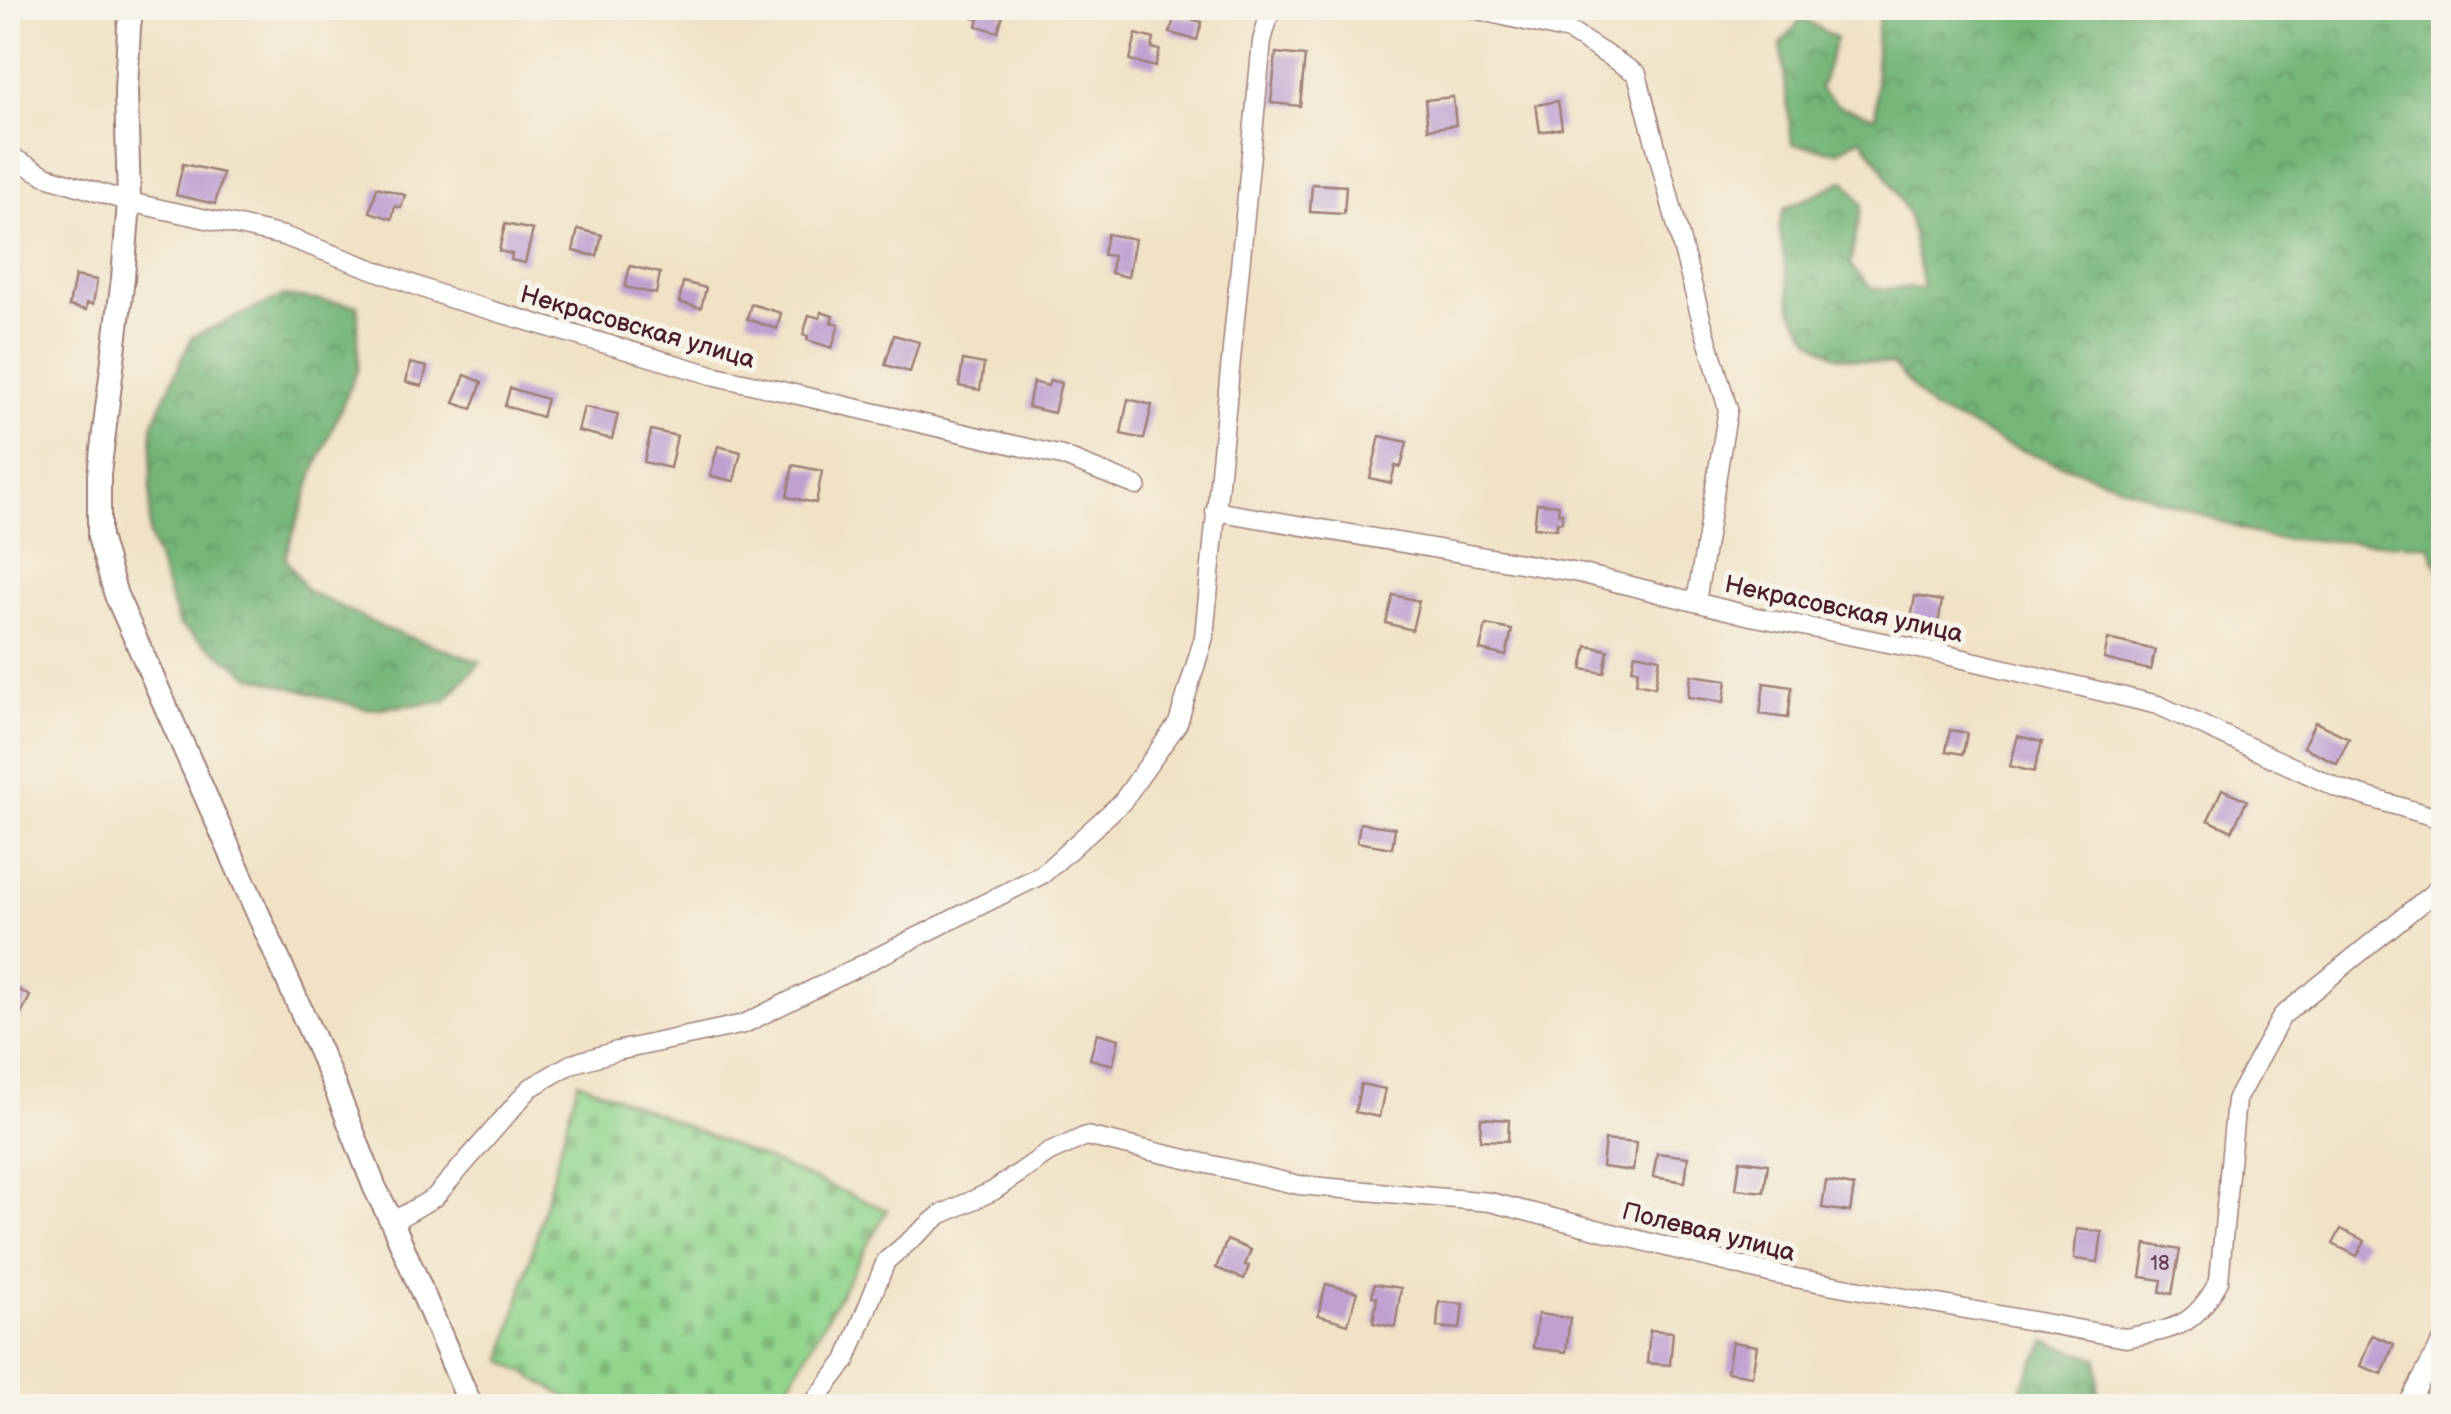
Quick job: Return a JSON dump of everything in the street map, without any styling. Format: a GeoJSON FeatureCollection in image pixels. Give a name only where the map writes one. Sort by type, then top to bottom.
{"type":"FeatureCollection","features":[{"type":"Feature","properties":{"kind":"street"},"geometry":{"type":"LineString","coordinates":[[132,8],[126,91],[129,202],[99,474],[99,537],[116,595],[333,1082],[471,1406]]}},
{"type":"Feature","properties":{"kind":"street"},"geometry":{"type":"LineString","coordinates":[[392,1222],[436,1197],[530,1088],[572,1064],[744,1024],[1043,874],[1122,802],[1178,722],[1204,637],[1262,40],[1271,8]]}},
{"type":"Feature","properties":{"kind":"street"},"geometry":{"type":"LineString","coordinates":[[1469,8],[1570,31],[1637,74],[1728,410],[1696,602]]}},
{"type":"Feature","properties":{"kind":"street","name":"Некрасовская улица"},"geometry":{"type":"LineString","coordinates":[[8,155],[46,176],[129,202],[284,236],[450,298],[712,375],[1062,456],[1137,486]]}},
{"type":"Feature","properties":{"kind":"street","name":"Некрасовская улица"},"geometry":{"type":"LineString","coordinates":[[1215,510],[1578,573],[1751,616],[1934,652],[2158,705],[2338,788],[2444,820]]}},
{"type":"Feature","properties":{"kind":"street","name":"Полевая улица"},"geometry":{"type":"LineString","coordinates":[[810,1406],[846,1361],[886,1261],[940,1215],[992,1191],[1048,1153],[1086,1136],[1299,1185],[1490,1202],[1774,1274],[2126,1338],[2178,1327],[2206,1306],[2219,1281],[2236,1100],[2282,1016],[2444,884]]}},
{"type":"Feature","properties":{"kind":"street"},"geometry":{"type":"LineString","coordinates":[[2406,1406],[2444,1338]]}},
{"type":"Feature","properties":{"kind":"green space"},"geometry":{"type":"Polygon","coordinates":[[[1881,8],[2443,8],[2443,580],[2429,545],[2267,538],[2002,443],[1932,410],[1893,365],[1837,356],[1813,341],[1792,310],[1779,227],[1784,209],[1845,180],[1862,204],[1850,265],[1872,289],[1923,288],[1908,214],[1861,137],[1838,152],[1792,144],[1781,44],[1802,18],[1836,38],[1820,90],[1839,106],[1876,117],[1876,39],[1881,8]]]}},
{"type":"Feature","properties":{"kind":"green space"},"geometry":{"type":"Polygon","coordinates":[[[284,296],[358,305],[358,368],[315,470],[285,557],[306,590],[386,629],[481,662],[444,702],[367,709],[251,676],[179,625],[149,535],[153,423],[192,337],[284,296]]]}},
{"type":"Feature","properties":{"kind":"green space"},"geometry":{"type":"Polygon","coordinates":[[[578,1081],[887,1210],[777,1406],[582,1406],[503,1360],[578,1081]]]}},
{"type":"Feature","properties":{"kind":"green space"},"geometry":{"type":"Polygon","coordinates":[[[2046,1341],[2098,1359],[2098,1400],[2085,1406],[2011,1406],[2046,1341]]]}},
{"type":"Feature","properties":{"kind":"building"},"geometry":{"type":"Polygon","coordinates":[[[976,8],[1005,8],[998,32],[977,26],[979,19],[973,18],[976,8]]]}},
{"type":"Feature","properties":{"kind":"building"},"geometry":{"type":"Polygon","coordinates":[[[1175,15],[1202,22],[1197,40],[1170,33],[1175,15]]]}},
{"type":"Feature","properties":{"kind":"building"},"geometry":{"type":"Polygon","coordinates":[[[1136,34],[1154,39],[1152,48],[1160,50],[1155,67],[1130,60],[1136,34]]]}},
{"type":"Feature","properties":{"kind":"building"},"geometry":{"type":"Polygon","coordinates":[[[1276,53],[1305,56],[1300,106],[1271,103],[1276,53]]]}},
{"type":"Feature","properties":{"kind":"building"},"geometry":{"type":"Polygon","coordinates":[[[1453,97],[1456,125],[1428,129],[1425,100],[1453,97]]]}},
{"type":"Feature","properties":{"kind":"building"},"geometry":{"type":"Polygon","coordinates":[[[1558,101],[1562,128],[1540,132],[1536,105],[1558,101]]]}},
{"type":"Feature","properties":{"kind":"building"},"geometry":{"type":"Polygon","coordinates":[[[183,164],[223,173],[215,204],[176,195],[183,164]]]}},
{"type":"Feature","properties":{"kind":"building"},"geometry":{"type":"Polygon","coordinates":[[[1312,184],[1346,186],[1344,214],[1310,212],[1312,184]]]}},
{"type":"Feature","properties":{"kind":"building"},"geometry":{"type":"Polygon","coordinates":[[[377,187],[405,195],[401,208],[395,206],[392,219],[370,212],[377,187]]]}},
{"type":"Feature","properties":{"kind":"building"},"geometry":{"type":"Polygon","coordinates":[[[505,224],[533,230],[525,263],[511,260],[512,254],[499,251],[505,224]]]}},
{"type":"Feature","properties":{"kind":"building"},"geometry":{"type":"Polygon","coordinates":[[[578,229],[602,235],[597,256],[573,251],[578,229]]]}},
{"type":"Feature","properties":{"kind":"building"},"geometry":{"type":"Polygon","coordinates":[[[1107,234],[1135,239],[1128,277],[1111,273],[1113,256],[1103,255],[1107,234]]]}},
{"type":"Feature","properties":{"kind":"building"},"geometry":{"type":"Polygon","coordinates":[[[630,266],[660,273],[656,294],[625,287],[630,266]]]}},
{"type":"Feature","properties":{"kind":"building"},"geometry":{"type":"Polygon","coordinates":[[[8,268],[18,271],[13,293],[8,291],[8,268]]]}},
{"type":"Feature","properties":{"kind":"building"},"geometry":{"type":"Polygon","coordinates":[[[75,276],[97,280],[93,304],[87,303],[86,310],[69,306],[75,276]]]}},
{"type":"Feature","properties":{"kind":"building"},"geometry":{"type":"Polygon","coordinates":[[[683,282],[706,288],[701,308],[679,302],[683,282]]]}},
{"type":"Feature","properties":{"kind":"building"},"geometry":{"type":"Polygon","coordinates":[[[751,304],[781,313],[777,329],[747,319],[751,304]]]}},
{"type":"Feature","properties":{"kind":"building"},"geometry":{"type":"Polygon","coordinates":[[[821,312],[833,316],[831,322],[839,324],[832,348],[803,335],[809,315],[820,318],[821,312]]]}},
{"type":"Feature","properties":{"kind":"building"},"geometry":{"type":"Polygon","coordinates":[[[894,335],[919,342],[910,372],[885,365],[894,335]]]}},
{"type":"Feature","properties":{"kind":"building"},"geometry":{"type":"Polygon","coordinates":[[[963,360],[984,364],[980,390],[959,386],[963,360]]]}},
{"type":"Feature","properties":{"kind":"building"},"geometry":{"type":"Polygon","coordinates":[[[410,363],[427,367],[422,386],[406,382],[410,363]]]}},
{"type":"Feature","properties":{"kind":"building"},"geometry":{"type":"Polygon","coordinates":[[[465,375],[482,382],[472,409],[454,403],[465,375]]]}},
{"type":"Feature","properties":{"kind":"building"},"geometry":{"type":"Polygon","coordinates":[[[1050,380],[1061,383],[1054,413],[1028,407],[1033,382],[1048,386],[1050,380]]]}},
{"type":"Feature","properties":{"kind":"building"},"geometry":{"type":"Polygon","coordinates":[[[510,388],[547,399],[542,417],[505,406],[510,388]]]}},
{"type":"Feature","properties":{"kind":"building"},"geometry":{"type":"Polygon","coordinates":[[[1128,399],[1152,405],[1144,439],[1121,434],[1128,399]]]}},
{"type":"Feature","properties":{"kind":"building"},"geometry":{"type":"Polygon","coordinates":[[[584,407],[618,414],[612,439],[578,431],[584,407]]]}},
{"type":"Feature","properties":{"kind":"building"},"geometry":{"type":"Polygon","coordinates":[[[651,430],[677,436],[670,468],[644,462],[651,430]]]}},
{"type":"Feature","properties":{"kind":"building"},"geometry":{"type":"Polygon","coordinates":[[[1380,436],[1407,442],[1401,467],[1395,466],[1391,483],[1370,478],[1380,436]]]}},
{"type":"Feature","properties":{"kind":"building"},"geometry":{"type":"Polygon","coordinates":[[[718,446],[741,452],[734,481],[710,476],[718,446]]]}},
{"type":"Feature","properties":{"kind":"building"},"geometry":{"type":"Polygon","coordinates":[[[793,465],[822,471],[816,503],[787,497],[793,465]]]}},
{"type":"Feature","properties":{"kind":"building"},"geometry":{"type":"Polygon","coordinates":[[[1537,503],[1559,505],[1562,522],[1557,522],[1557,529],[1534,527],[1537,503]]]}},
{"type":"Feature","properties":{"kind":"building"},"geometry":{"type":"Polygon","coordinates":[[[1393,595],[1419,601],[1412,630],[1386,623],[1393,595]]]}},
{"type":"Feature","properties":{"kind":"building"},"geometry":{"type":"Polygon","coordinates":[[[1915,596],[1942,601],[1938,624],[1911,619],[1915,596]]]}},
{"type":"Feature","properties":{"kind":"building"},"geometry":{"type":"Polygon","coordinates":[[[1486,625],[1512,630],[1506,656],[1480,650],[1486,625]]]}},
{"type":"Feature","properties":{"kind":"building"},"geometry":{"type":"Polygon","coordinates":[[[2108,639],[2155,650],[2150,670],[2104,659],[2108,639]]]}},
{"type":"Feature","properties":{"kind":"building"},"geometry":{"type":"Polygon","coordinates":[[[1587,646],[1608,650],[1604,673],[1582,669],[1587,646]]]}},
{"type":"Feature","properties":{"kind":"building"},"geometry":{"type":"Polygon","coordinates":[[[1635,653],[1660,658],[1655,687],[1636,683],[1638,670],[1632,669],[1635,653]]]}},
{"type":"Feature","properties":{"kind":"building"},"geometry":{"type":"Polygon","coordinates":[[[1691,675],[1727,680],[1724,702],[1688,697],[1691,675]]]}},
{"type":"Feature","properties":{"kind":"building"},"geometry":{"type":"Polygon","coordinates":[[[1764,683],[1792,687],[1788,718],[1760,714],[1764,683]]]}},
{"type":"Feature","properties":{"kind":"building"},"geometry":{"type":"Polygon","coordinates":[[[2315,722],[2349,738],[2337,763],[2303,747],[2315,722]]]}},
{"type":"Feature","properties":{"kind":"building"},"geometry":{"type":"Polygon","coordinates":[[[1950,730],[1967,733],[1963,754],[1946,751],[1950,730]]]}},
{"type":"Feature","properties":{"kind":"building"},"geometry":{"type":"Polygon","coordinates":[[[2018,736],[2042,742],[2034,772],[2010,766],[2018,736]]]}},
{"type":"Feature","properties":{"kind":"building"},"geometry":{"type":"Polygon","coordinates":[[[2222,789],[2247,800],[2232,831],[2208,820],[2222,789]]]}},
{"type":"Feature","properties":{"kind":"building"},"geometry":{"type":"Polygon","coordinates":[[[1360,823],[1395,828],[1392,848],[1357,842],[1360,823]]]}},
{"type":"Feature","properties":{"kind":"building"},"geometry":{"type":"Polygon","coordinates":[[[8,984],[30,996],[11,1035],[8,1034],[8,984]]]}},
{"type":"Feature","properties":{"kind":"building"},"geometry":{"type":"Polygon","coordinates":[[[1097,1033],[1119,1039],[1113,1065],[1090,1059],[1097,1033]]]}},
{"type":"Feature","properties":{"kind":"building"},"geometry":{"type":"Polygon","coordinates":[[[1361,1084],[1385,1089],[1379,1117],[1355,1112],[1361,1084]]]}},
{"type":"Feature","properties":{"kind":"building"},"geometry":{"type":"Polygon","coordinates":[[[1481,1118],[1509,1120],[1508,1141],[1480,1140],[1481,1118]]]}},
{"type":"Feature","properties":{"kind":"building"},"geometry":{"type":"Polygon","coordinates":[[[1605,1140],[1636,1143],[1633,1171],[1602,1167],[1605,1140]]]}},
{"type":"Feature","properties":{"kind":"building"},"geometry":{"type":"Polygon","coordinates":[[[1657,1153],[1688,1157],[1685,1182],[1653,1177],[1657,1153]]]}},
{"type":"Feature","properties":{"kind":"building"},"geometry":{"type":"Polygon","coordinates":[[[1740,1160],[1768,1164],[1764,1192],[1736,1189],[1740,1160]]]}},
{"type":"Feature","properties":{"kind":"building"},"geometry":{"type":"Polygon","coordinates":[[[1826,1181],[1854,1186],[1850,1212],[1822,1208],[1826,1181]]]}},
{"type":"Feature","properties":{"kind":"building"},"geometry":{"type":"Polygon","coordinates":[[[2077,1229],[2102,1232],[2098,1262],[2074,1259],[2077,1229]]]}},
{"type":"Feature","properties":{"kind":"building"},"geometry":{"type":"Polygon","coordinates":[[[2341,1229],[2365,1241],[2357,1256],[2333,1244],[2341,1229]]]}},
{"type":"Feature","properties":{"kind":"building"},"geometry":{"type":"Polygon","coordinates":[[[1227,1240],[1251,1250],[1244,1279],[1216,1268],[1227,1240]]]}},
{"type":"Feature","properties":{"kind":"building"},"geometry":{"type":"Polygon","coordinates":[[[2146,1244],[2180,1250],[2172,1294],[2160,1292],[2162,1280],[2141,1277],[2146,1244]]]}},
{"type":"Feature","properties":{"kind":"building"},"geometry":{"type":"Polygon","coordinates":[[[1326,1284],[1357,1292],[1348,1324],[1318,1315],[1326,1284]]]}},
{"type":"Feature","properties":{"kind":"building"},"geometry":{"type":"Polygon","coordinates":[[[1374,1284],[1401,1288],[1395,1327],[1373,1323],[1377,1297],[1372,1296],[1374,1284]]]}},
{"type":"Feature","properties":{"kind":"building"},"geometry":{"type":"Polygon","coordinates":[[[1439,1302],[1463,1304],[1460,1329],[1437,1327],[1439,1302]]]}},
{"type":"Feature","properties":{"kind":"building"},"geometry":{"type":"Polygon","coordinates":[[[1538,1314],[1570,1318],[1566,1352],[1533,1348],[1538,1314]]]}},
{"type":"Feature","properties":{"kind":"building"},"geometry":{"type":"Polygon","coordinates":[[[1650,1330],[1673,1332],[1670,1365],[1647,1363],[1650,1330]]]}},
{"type":"Feature","properties":{"kind":"building"},"geometry":{"type":"Polygon","coordinates":[[[2372,1335],[2394,1344],[2382,1374],[2360,1366],[2372,1335]]]}},
{"type":"Feature","properties":{"kind":"building"},"geometry":{"type":"Polygon","coordinates":[[[1732,1342],[1757,1346],[1752,1376],[1727,1372],[1732,1342]]]}}]}
